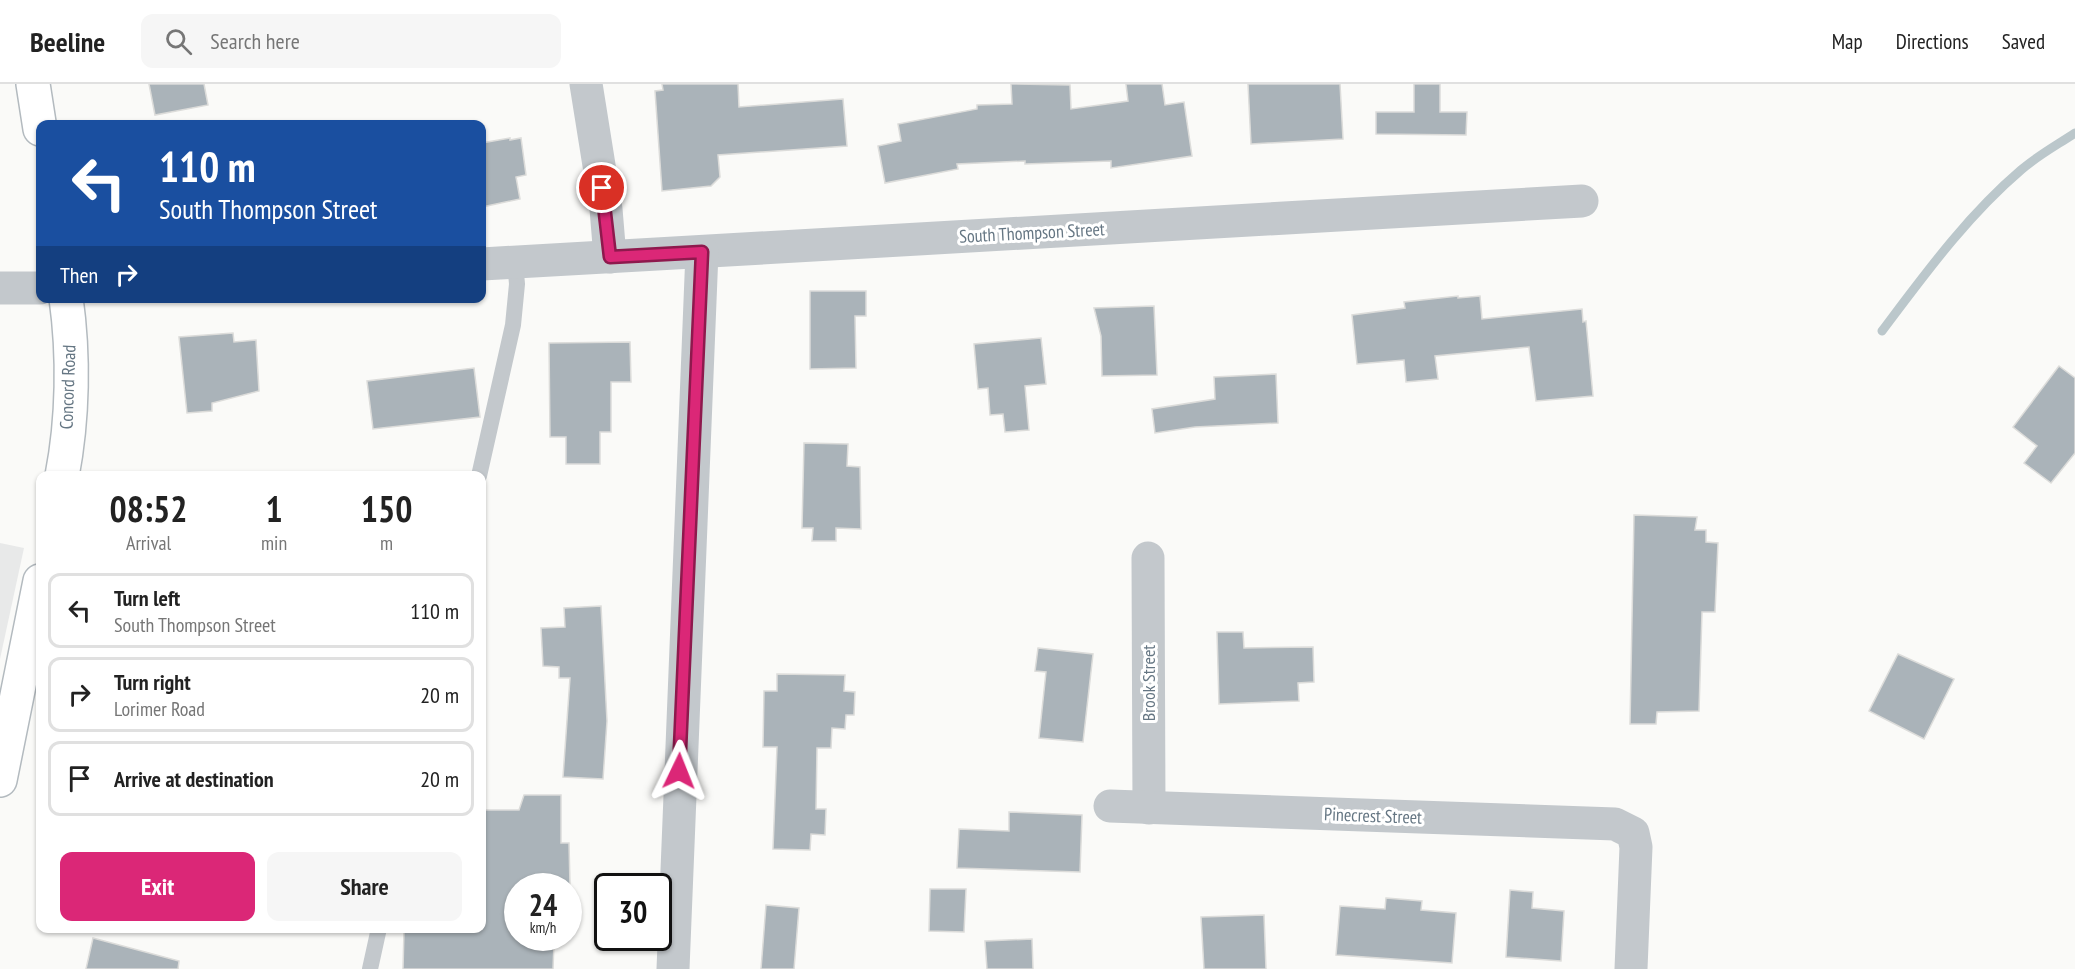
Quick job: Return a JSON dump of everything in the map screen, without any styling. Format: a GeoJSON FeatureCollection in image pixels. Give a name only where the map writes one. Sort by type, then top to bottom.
{"type":"FeatureCollection","features":[{"type":"Feature","properties":{"kind":"main road"},"geometry":{"type":"LineString","coordinates":[[33,84],[39,120]]}},
{"type":"Feature","properties":{"kind":"main road","name":"Concord Road"},"geometry":{"type":"LineString","coordinates":[[62,471],[69,391],[66,303]]}},
{"type":"Feature","properties":{"kind":"main road"},"geometry":{"type":"LineString","coordinates":[[0,780],[36,601]]}},
{"type":"Feature","properties":{"kind":"street"},"geometry":{"type":"LineString","coordinates":[[586,84],[606,209],[610,257]]}},
{"type":"Feature","properties":{"kind":"street","name":"South Thompson Street"},"geometry":{"type":"LineString","coordinates":[[486,264],[1582,201]]}},
{"type":"Feature","properties":{"kind":"street"},"geometry":{"type":"LineString","coordinates":[[673,969],[702,252]]}},
{"type":"Feature","properties":{"kind":"street"},"geometry":{"type":"LineString","coordinates":[[0,288],[36,288]]}},
{"type":"Feature","properties":{"kind":"street","name":"Brook Street"},"geometry":{"type":"LineString","coordinates":[[1148,558],[1149,808]]}},
{"type":"Feature","properties":{"kind":"street","name":"Pinecrest Street"},"geometry":{"type":"LineString","coordinates":[[1110,806],[1615,824],[1633,833],[1636,847],[1631,969]]}},
{"type":"Feature","properties":{"kind":"lane"},"geometry":{"type":"LineString","coordinates":[[479,471],[513,325],[517,284],[515,262]]}},
{"type":"Feature","properties":{"kind":"lane"},"geometry":{"type":"LineString","coordinates":[[370,969],[378,933]]}},
{"type":"Feature","properties":{"kind":"shaded area"},"geometry":{"type":"Polygon","coordinates":[[[0,543],[24,548],[0,659],[0,543]]]}},
{"type":"Feature","properties":{"kind":"building"},"geometry":{"type":"Polygon","coordinates":[[[149,84],[204,84],[208,105],[155,115],[149,84]]]}},
{"type":"Feature","properties":{"kind":"building"},"geometry":{"type":"Polygon","coordinates":[[[662,84],[738,84],[739,107],[843,99],[847,146],[718,155],[720,177],[711,186],[662,191],[655,91],[663,90],[662,84]]]}},
{"type":"Feature","properties":{"kind":"building"},"geometry":{"type":"Polygon","coordinates":[[[1011,84],[1070,85],[1071,109],[1128,101],[1126,84],[1162,84],[1165,105],[1184,102],[1192,156],[1111,168],[1111,161],[957,164],[958,169],[885,183],[878,146],[901,141],[898,124],[977,109],[977,105],[1012,104],[1011,84]]]}},
{"type":"Feature","properties":{"kind":"building"},"geometry":{"type":"Polygon","coordinates":[[[1248,84],[1340,84],[1343,139],[1251,144],[1248,84]]]}},
{"type":"Feature","properties":{"kind":"building"},"geometry":{"type":"Polygon","coordinates":[[[1414,84],[1440,84],[1440,112],[1467,112],[1466,135],[1376,134],[1376,112],[1414,112],[1414,84]]]}},
{"type":"Feature","properties":{"kind":"building"},"geometry":{"type":"Polygon","coordinates":[[[521,138],[526,175],[516,177],[520,199],[486,206],[486,142],[521,138]]]}},
{"type":"Feature","properties":{"kind":"building"},"geometry":{"type":"Polygon","coordinates":[[[810,291],[866,291],[866,316],[855,316],[856,368],[810,369],[810,291]]]}},
{"type":"Feature","properties":{"kind":"building"},"geometry":{"type":"Polygon","coordinates":[[[1458,296],[1458,298],[1480,296],[1482,319],[1582,309],[1583,322],[1586,321],[1593,396],[1536,401],[1529,347],[1435,356],[1438,379],[1406,382],[1404,360],[1357,364],[1352,315],[1405,308],[1404,302],[1458,296]]]}},
{"type":"Feature","properties":{"kind":"building"},"geometry":{"type":"Polygon","coordinates":[[[1154,306],[1157,375],[1102,376],[1101,336],[1094,308],[1154,306]]]}},
{"type":"Feature","properties":{"kind":"building"},"geometry":{"type":"Polygon","coordinates":[[[233,333],[234,342],[256,340],[259,391],[212,403],[212,411],[187,413],[179,337],[233,333]]]}},
{"type":"Feature","properties":{"kind":"building"},"geometry":{"type":"Polygon","coordinates":[[[1041,338],[1046,384],[1025,386],[1029,430],[1005,432],[1003,414],[990,415],[988,388],[978,389],[974,344],[1041,338]]]}},
{"type":"Feature","properties":{"kind":"building"},"geometry":{"type":"Polygon","coordinates":[[[630,342],[631,382],[611,382],[611,432],[600,432],[600,464],[566,464],[566,437],[550,437],[549,343],[630,342]]]}},
{"type":"Feature","properties":{"kind":"building"},"geometry":{"type":"Polygon","coordinates":[[[2059,366],[2075,378],[2075,453],[2051,483],[2024,463],[2037,446],[2013,427],[2059,366]]]}},
{"type":"Feature","properties":{"kind":"building"},"geometry":{"type":"Polygon","coordinates":[[[474,368],[480,417],[373,429],[367,381],[474,368]]]}},
{"type":"Feature","properties":{"kind":"building"},"geometry":{"type":"Polygon","coordinates":[[[1276,374],[1278,423],[1195,427],[1155,433],[1152,409],[1215,399],[1214,377],[1276,374]]]}},
{"type":"Feature","properties":{"kind":"building"},"geometry":{"type":"Polygon","coordinates":[[[804,443],[848,444],[847,466],[860,467],[861,529],[836,528],[836,541],[812,541],[813,528],[802,528],[804,443]]]}},
{"type":"Feature","properties":{"kind":"building"},"geometry":{"type":"Polygon","coordinates":[[[1634,515],[1697,517],[1695,530],[1706,530],[1706,542],[1718,543],[1715,612],[1702,612],[1699,711],[1657,712],[1656,724],[1630,724],[1634,515]]]}},
{"type":"Feature","properties":{"kind":"building"},"geometry":{"type":"Polygon","coordinates":[[[601,606],[607,721],[603,779],[563,777],[570,678],[559,678],[559,667],[543,666],[541,628],[565,627],[564,608],[601,606]]]}},
{"type":"Feature","properties":{"kind":"building"},"geometry":{"type":"Polygon","coordinates":[[[1217,632],[1243,632],[1244,648],[1313,647],[1314,682],[1298,683],[1299,701],[1219,704],[1217,632]]]}},
{"type":"Feature","properties":{"kind":"building"},"geometry":{"type":"Polygon","coordinates":[[[1038,648],[1093,654],[1083,742],[1039,738],[1046,672],[1035,671],[1038,648]]]}},
{"type":"Feature","properties":{"kind":"building"},"geometry":{"type":"Polygon","coordinates":[[[1898,654],[1954,679],[1924,739],[1869,711],[1898,654]]]}},
{"type":"Feature","properties":{"kind":"building"},"geometry":{"type":"Polygon","coordinates":[[[777,674],[845,675],[844,691],[855,692],[854,715],[846,715],[845,729],[832,728],[831,748],[817,748],[816,809],[826,809],[825,835],[811,834],[810,850],[773,849],[777,747],[763,747],[764,691],[777,691],[777,674]]]}},
{"type":"Feature","properties":{"kind":"building"},"geometry":{"type":"Polygon","coordinates":[[[524,795],[561,795],[561,843],[569,843],[570,873],[504,873],[504,951],[554,951],[553,969],[403,969],[404,933],[486,933],[486,810],[519,810],[524,795]]]}},
{"type":"Feature","properties":{"kind":"building"},"geometry":{"type":"Polygon","coordinates":[[[1009,812],[1082,815],[1080,872],[957,868],[959,829],[1009,831],[1009,812]]]}},
{"type":"Feature","properties":{"kind":"building"},"geometry":{"type":"Polygon","coordinates":[[[930,889],[966,889],[964,932],[929,931],[930,889]]]}},
{"type":"Feature","properties":{"kind":"building"},"geometry":{"type":"Polygon","coordinates":[[[1510,890],[1533,892],[1532,908],[1564,911],[1561,961],[1506,957],[1510,890]]]}},
{"type":"Feature","properties":{"kind":"building"},"geometry":{"type":"Polygon","coordinates":[[[1386,898],[1422,901],[1421,910],[1456,913],[1452,963],[1336,955],[1340,906],[1385,909],[1386,898]]]}},
{"type":"Feature","properties":{"kind":"building"},"geometry":{"type":"Polygon","coordinates":[[[766,905],[799,908],[794,969],[761,969],[766,905]]]}},
{"type":"Feature","properties":{"kind":"building"},"geometry":{"type":"Polygon","coordinates":[[[1264,915],[1266,969],[1204,969],[1201,917],[1264,915]]]}},
{"type":"Feature","properties":{"kind":"building"},"geometry":{"type":"Polygon","coordinates":[[[93,938],[179,961],[178,969],[86,969],[93,938]]]}},
{"type":"Feature","properties":{"kind":"building"},"geometry":{"type":"Polygon","coordinates":[[[1032,939],[1033,969],[987,969],[985,941],[1032,939]]]}},
{"type":"Feature","properties":{"kind":"waterway"},"geometry":{"type":"LineString","coordinates":[[1882,331],[1947,246],[2001,188],[2040,155],[2075,133]]}},
{"type":"Feature","properties":{"kind":"route"},"geometry":{"type":"LineString","coordinates":[[602,188],[610,257],[702,252],[679,771]]}}]}
